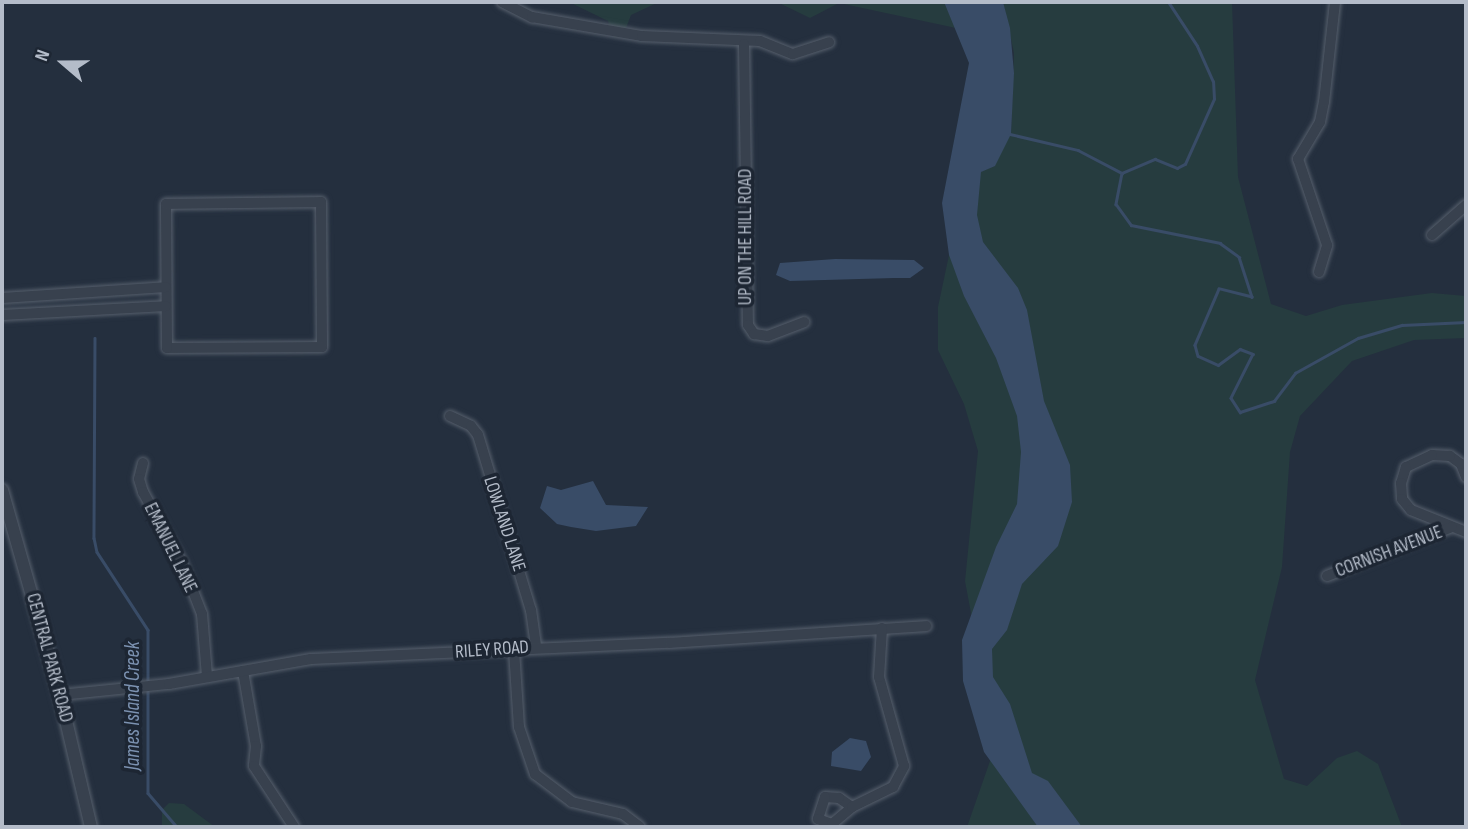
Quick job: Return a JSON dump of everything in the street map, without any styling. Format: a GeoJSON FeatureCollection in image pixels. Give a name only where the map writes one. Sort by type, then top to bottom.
{"type":"FeatureCollection","features":[{"type":"Feature","properties":{"kind":"street"},"geometry":{"type":"LineString","coordinates":[[502,2],[551,21],[642,36],[744,44],[760,41],[793,54],[829,42]]}},
{"type":"Feature","properties":{"kind":"street"},"geometry":{"type":"LineString","coordinates":[[1319,272],[1327,245],[1298,159],[1320,122],[1335,2]]}},
{"type":"Feature","properties":{"kind":"street","name":"UP ON THE HILL ROAD"},"geometry":{"type":"LineString","coordinates":[[744,44],[748,325],[754,334],[768,336],[804,322]]}},
{"type":"Feature","properties":{"kind":"street"},"geometry":{"type":"LineString","coordinates":[[321,202],[322,347],[167,348],[166,306],[166,204],[321,202]]}},
{"type":"Feature","properties":{"kind":"street"},"geometry":{"type":"LineString","coordinates":[[1432,235],[1466,205]]}},
{"type":"Feature","properties":{"kind":"street"},"geometry":{"type":"LineString","coordinates":[[2,298],[166,287]]}},
{"type":"Feature","properties":{"kind":"street"},"geometry":{"type":"LineString","coordinates":[[2,315],[166,306]]}},
{"type":"Feature","properties":{"kind":"street","name":"LOWLAND LANE"},"geometry":{"type":"LineString","coordinates":[[450,416],[471,426],[478,435],[531,610],[537,647]]}},
{"type":"Feature","properties":{"kind":"street","name":"CORNISH AVENUE"},"geometry":{"type":"LineString","coordinates":[[1466,477],[1461,464],[1450,456],[1432,455],[1406,467],[1402,499],[1411,510],[1466,532]]}},
{"type":"Feature","properties":{"kind":"street","name":"EMANUEL LANE"},"geometry":{"type":"LineString","coordinates":[[143,463],[139,479],[143,492],[182,563],[202,614],[207,676]]}},
{"type":"Feature","properties":{"kind":"street","name":"CENTRAL PARK ROAD"},"geometry":{"type":"LineString","coordinates":[[2,490],[60,695],[91,827]]}},
{"type":"Feature","properties":{"kind":"street","name":"CORNISH AVENUE"},"geometry":{"type":"LineString","coordinates":[[1327,576],[1452,527]]}},
{"type":"Feature","properties":{"kind":"street","name":"RILEY ROAD"},"geometry":{"type":"LineString","coordinates":[[60,695],[243,671],[311,659],[670,643],[926,626]]}},
{"type":"Feature","properties":{"kind":"street"},"geometry":{"type":"LineString","coordinates":[[852,807],[893,787],[904,766],[879,677],[882,628]]}},
{"type":"Feature","properties":{"kind":"street"},"geometry":{"type":"LineString","coordinates":[[514,650],[519,727],[535,774],[572,802],[623,814],[640,827]]}},
{"type":"Feature","properties":{"kind":"street"},"geometry":{"type":"LineString","coordinates":[[243,671],[256,746],[254,766],[294,827]]}},
{"type":"Feature","properties":{"kind":"green space"},"geometry":{"type":"Polygon","coordinates":[[[569,2],[659,2],[631,15],[626,28],[614,38],[608,21],[569,2]]]}},
{"type":"Feature","properties":{"kind":"green space"},"geometry":{"type":"Polygon","coordinates":[[[777,2],[944,2],[956,28],[839,3],[810,18],[777,2]]]}},
{"type":"Feature","properties":{"kind":"green space"},"geometry":{"type":"Polygon","coordinates":[[[1003,2],[1232,2],[1238,177],[1271,304],[1306,316],[1342,305],[1432,293],[1466,296],[1466,338],[1414,340],[1352,361],[1300,416],[1290,452],[1282,567],[1255,680],[1284,779],[1307,786],[1337,758],[1357,751],[1378,764],[1402,827],[967,827],[990,761],[990,715],[965,581],[978,451],[964,404],[938,350],[938,307],[949,255],[981,172],[1011,134],[1014,53],[1003,2]]]}},
{"type":"Feature","properties":{"kind":"green space"},"geometry":{"type":"Polygon","coordinates":[[[169,803],[184,804],[215,827],[162,827],[162,810],[169,803]]]}},
{"type":"Feature","properties":{"kind":"water"},"geometry":{"type":"Polygon","coordinates":[[[944,2],[1003,2],[1010,28],[1014,73],[1011,134],[995,166],[981,172],[977,215],[983,242],[1018,288],[1027,310],[1044,401],[1070,465],[1072,502],[1058,546],[1022,584],[1007,630],[992,649],[993,677],[1010,704],[1032,773],[1048,781],[1082,827],[1038,827],[984,752],[963,681],[962,640],[996,547],[1017,504],[1021,452],[1017,416],[996,358],[964,296],[949,255],[942,203],[969,63],[944,2]]]}},
{"type":"Feature","properties":{"kind":"water"},"geometry":{"type":"Polygon","coordinates":[[[835,259],[914,260],[924,268],[910,278],[790,281],[776,275],[780,263],[835,259]]]}},
{"type":"Feature","properties":{"kind":"water"},"geometry":{"type":"Polygon","coordinates":[[[593,481],[606,505],[648,507],[636,526],[596,531],[571,527],[557,524],[540,508],[547,486],[561,490],[593,481]]]}},
{"type":"Feature","properties":{"kind":"water"},"geometry":{"type":"Polygon","coordinates":[[[850,738],[866,741],[871,757],[861,771],[831,766],[832,752],[850,738]]]}},
{"type":"Feature","properties":{"kind":"waterway"},"geometry":{"type":"LineString","coordinates":[[1122,173],[1155,159],[1177,168],[1185,164],[1214,99],[1213,82],[1197,46],[1168,2]]}},
{"type":"Feature","properties":{"kind":"waterway"},"geometry":{"type":"LineString","coordinates":[[1010,134],[1078,150],[1122,173]]}},
{"type":"Feature","properties":{"kind":"waterway"},"geometry":{"type":"LineString","coordinates":[[1122,173],[1116,204],[1131,225],[1220,243],[1239,257],[1252,297],[1219,289],[1195,345],[1198,356],[1218,365],[1240,349],[1253,354],[1231,398],[1240,412],[1274,401],[1295,373],[1358,338],[1402,325],[1466,322]]}},
{"type":"Feature","properties":{"kind":"waterway","name":"James Island Creek"},"geometry":{"type":"LineString","coordinates":[[95,338],[94,538],[97,552],[148,630],[148,682]]}},
{"type":"Feature","properties":{"kind":"waterway","name":"James Island Creek"},"geometry":{"type":"LineString","coordinates":[[148,689],[148,793],[177,827]]}}]}
